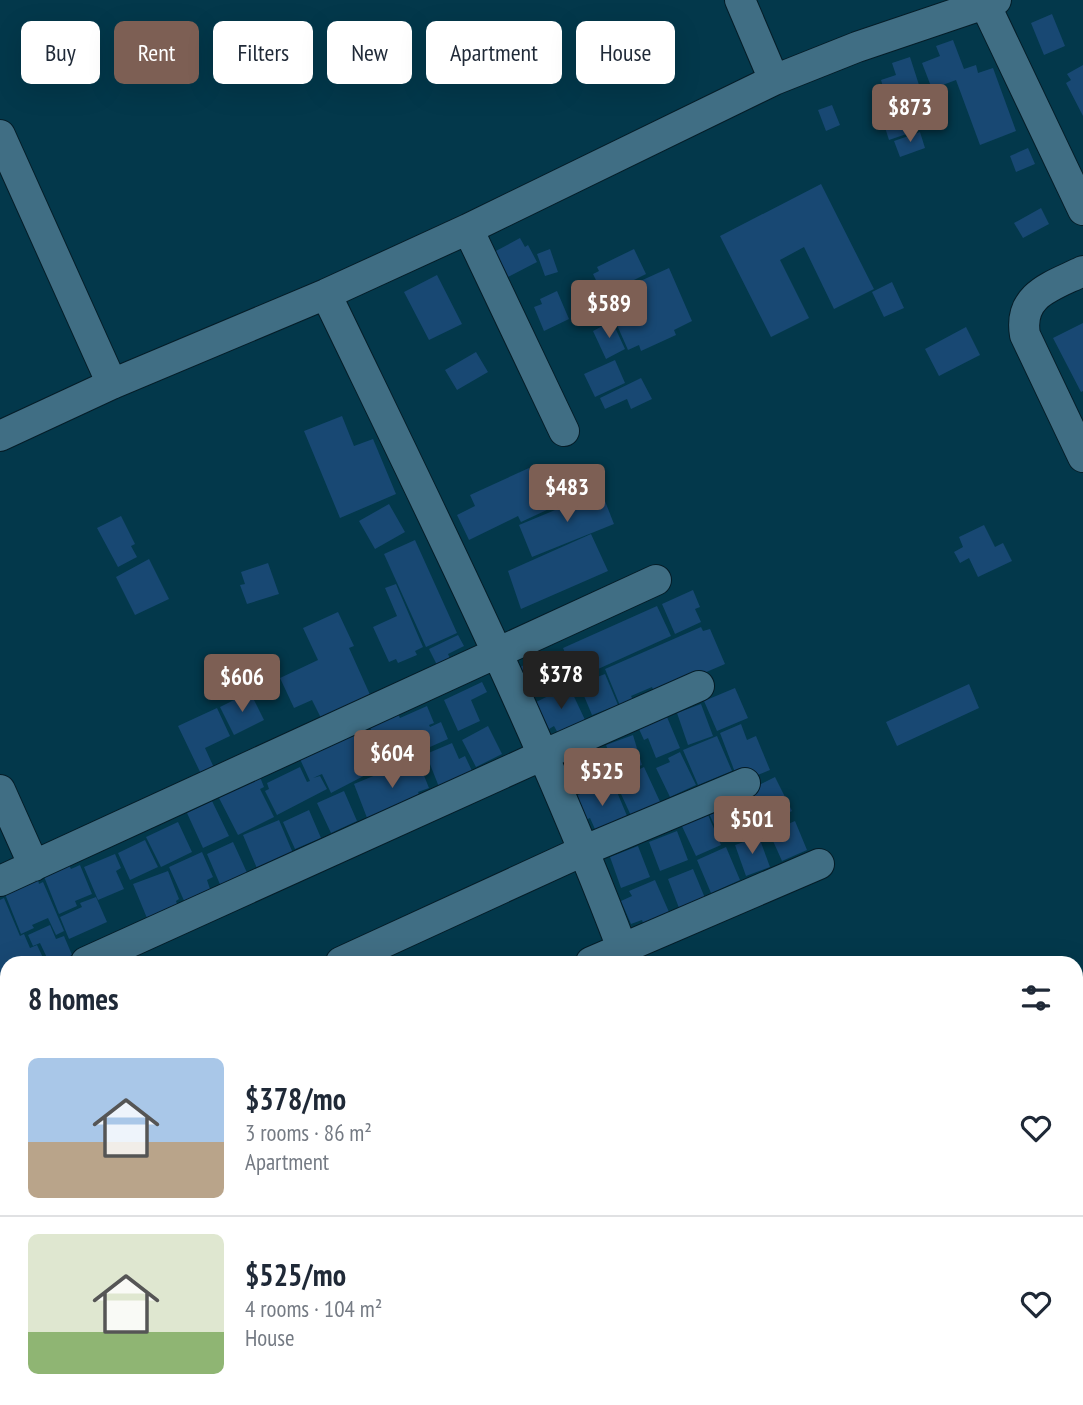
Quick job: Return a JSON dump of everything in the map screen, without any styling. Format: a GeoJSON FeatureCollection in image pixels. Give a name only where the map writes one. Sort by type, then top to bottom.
{"type":"FeatureCollection","features":[{"type":"Feature","properties":{"kind":"street"},"geometry":{"type":"LineString","coordinates":[[740,0],[774,80]]}},
{"type":"Feature","properties":{"kind":"street"},"geometry":{"type":"LineString","coordinates":[[0,436],[112,384],[326,294],[468,229],[774,80],[857,47],[991,2],[1083,210]]}},
{"type":"Feature","properties":{"kind":"street"},"geometry":{"type":"LineString","coordinates":[[0,135],[112,384]]}},
{"type":"Feature","properties":{"kind":"street"},"geometry":{"type":"LineString","coordinates":[[468,229],[564,431]]}},
{"type":"Feature","properties":{"kind":"street"},"geometry":{"type":"LineString","coordinates":[[1083,271],[1039,293],[1028,305],[1023,323],[1025,335],[1083,457]]}},
{"type":"Feature","properties":{"kind":"street"},"geometry":{"type":"LineString","coordinates":[[326,294],[497,652],[585,850],[622,948]]}},
{"type":"Feature","properties":{"kind":"street"},"geometry":{"type":"LineString","coordinates":[[0,881],[656,580]]}},
{"type":"Feature","properties":{"kind":"street"},"geometry":{"type":"LineString","coordinates":[[99,956],[699,687]]}},
{"type":"Feature","properties":{"kind":"street"},"geometry":{"type":"LineString","coordinates":[[354,956],[585,850],[746,783]]}},
{"type":"Feature","properties":{"kind":"street"},"geometry":{"type":"LineString","coordinates":[[0,790],[34,866]]}},
{"type":"Feature","properties":{"kind":"street"},"geometry":{"type":"LineString","coordinates":[[604,956],[818,864]]}},
{"type":"Feature","properties":{"kind":"building"},"geometry":{"type":"Polygon","coordinates":[[[1052,14],[1065,46],[1044,55],[1031,23],[1052,14]]]}},
{"type":"Feature","properties":{"kind":"building"},"geometry":{"type":"Polygon","coordinates":[[[953,40],[964,69],[976,65],[978,73],[993,68],[1016,131],[980,145],[956,80],[932,89],[922,63],[940,56],[936,46],[953,40]]]}},
{"type":"Feature","properties":{"kind":"building"},"geometry":{"type":"Polygon","coordinates":[[[910,57],[919,85],[886,97],[881,80],[896,75],[892,63],[910,57]]]}},
{"type":"Feature","properties":{"kind":"building"},"geometry":{"type":"Polygon","coordinates":[[[1083,65],[1083,116],[1066,83],[1071,80],[1067,74],[1083,65]]]}},
{"type":"Feature","properties":{"kind":"building"},"geometry":{"type":"Polygon","coordinates":[[[915,100],[924,128],[889,140],[880,112],[915,100]]]}},
{"type":"Feature","properties":{"kind":"building"},"geometry":{"type":"Polygon","coordinates":[[[832,105],[840,125],[826,131],[818,110],[832,105]]]}},
{"type":"Feature","properties":{"kind":"building"},"geometry":{"type":"Polygon","coordinates":[[[920,132],[925,148],[900,157],[894,141],[920,132]]]}},
{"type":"Feature","properties":{"kind":"building"},"geometry":{"type":"Polygon","coordinates":[[[1028,148],[1035,164],[1016,172],[1010,156],[1028,148]]]}},
{"type":"Feature","properties":{"kind":"building"},"geometry":{"type":"Polygon","coordinates":[[[821,184],[874,289],[834,309],[804,247],[780,260],[809,318],[771,337],[720,236],[821,184]]]}},
{"type":"Feature","properties":{"kind":"building"},"geometry":{"type":"Polygon","coordinates":[[[1041,208],[1049,224],[1023,238],[1014,223],[1041,208]]]}},
{"type":"Feature","properties":{"kind":"building"},"geometry":{"type":"Polygon","coordinates":[[[520,238],[525,247],[528,245],[537,262],[506,278],[494,252],[520,238]]]}},
{"type":"Feature","properties":{"kind":"building"},"geometry":{"type":"Polygon","coordinates":[[[550,249],[558,272],[545,276],[537,254],[550,249]]]}},
{"type":"Feature","properties":{"kind":"building"},"geometry":{"type":"Polygon","coordinates":[[[634,249],[646,274],[624,285],[628,293],[607,303],[593,274],[599,271],[597,267],[634,249]]]}},
{"type":"Feature","properties":{"kind":"building"},"geometry":{"type":"Polygon","coordinates":[[[669,268],[692,321],[674,330],[676,335],[641,351],[639,345],[628,350],[613,316],[620,313],[615,301],[631,294],[627,287],[669,268]]]}},
{"type":"Feature","properties":{"kind":"building"},"geometry":{"type":"Polygon","coordinates":[[[437,275],[462,324],[429,340],[404,292],[437,275]]]}},
{"type":"Feature","properties":{"kind":"building"},"geometry":{"type":"Polygon","coordinates":[[[892,282],[904,308],[884,317],[872,292],[892,282]]]}},
{"type":"Feature","properties":{"kind":"building"},"geometry":{"type":"Polygon","coordinates":[[[557,291],[569,319],[544,331],[534,307],[542,304],[540,299],[557,291]]]}},
{"type":"Feature","properties":{"kind":"building"},"geometry":{"type":"Polygon","coordinates":[[[612,321],[625,349],[606,359],[593,331],[612,321]]]}},
{"type":"Feature","properties":{"kind":"building"},"geometry":{"type":"Polygon","coordinates":[[[1083,323],[1083,391],[1081,392],[1053,338],[1083,323]]]}},
{"type":"Feature","properties":{"kind":"building"},"geometry":{"type":"Polygon","coordinates":[[[966,327],[980,355],[939,376],[925,349],[966,327]]]}},
{"type":"Feature","properties":{"kind":"building"},"geometry":{"type":"Polygon","coordinates":[[[476,352],[488,372],[457,390],[445,370],[476,352]]]}},
{"type":"Feature","properties":{"kind":"building"},"geometry":{"type":"Polygon","coordinates":[[[615,360],[625,383],[595,397],[584,374],[615,360]]]}},
{"type":"Feature","properties":{"kind":"building"},"geometry":{"type":"Polygon","coordinates":[[[641,378],[652,399],[631,409],[627,399],[605,409],[600,398],[641,378]]]}},
{"type":"Feature","properties":{"kind":"building"},"geometry":{"type":"Polygon","coordinates":[[[342,416],[354,446],[373,439],[396,494],[340,518],[304,431],[342,416]]]}},
{"type":"Feature","properties":{"kind":"building"},"geometry":{"type":"Polygon","coordinates":[[[529,468],[549,509],[521,522],[518,516],[469,540],[457,515],[475,506],[470,495],[529,468]]]}},
{"type":"Feature","properties":{"kind":"building"},"geometry":{"type":"Polygon","coordinates":[[[601,491],[614,524],[532,557],[519,525],[601,491]]]}},
{"type":"Feature","properties":{"kind":"building"},"geometry":{"type":"Polygon","coordinates":[[[389,504],[405,532],[375,549],[359,521],[389,504]]]}},
{"type":"Feature","properties":{"kind":"building"},"geometry":{"type":"Polygon","coordinates":[[[121,516],[135,544],[131,546],[137,557],[118,567],[97,528],[121,516]]]}},
{"type":"Feature","properties":{"kind":"building"},"geometry":{"type":"Polygon","coordinates":[[[984,525],[995,547],[1003,543],[1012,561],[978,577],[969,558],[960,563],[954,552],[963,547],[959,537],[984,525]]]}},
{"type":"Feature","properties":{"kind":"building"},"geometry":{"type":"Polygon","coordinates":[[[591,534],[608,571],[521,609],[508,571],[591,534]]]}},
{"type":"Feature","properties":{"kind":"building"},"geometry":{"type":"Polygon","coordinates":[[[415,540],[457,633],[426,647],[384,554],[415,540]]]}},
{"type":"Feature","properties":{"kind":"building"},"geometry":{"type":"Polygon","coordinates":[[[149,559],[169,599],[135,615],[116,577],[149,559]]]}},
{"type":"Feature","properties":{"kind":"building"},"geometry":{"type":"Polygon","coordinates":[[[268,563],[279,594],[247,604],[240,585],[245,584],[241,572],[268,563]]]}},
{"type":"Feature","properties":{"kind":"building"},"geometry":{"type":"Polygon","coordinates":[[[396,584],[423,647],[415,651],[417,655],[398,663],[396,659],[389,662],[373,627],[397,616],[385,588],[396,584]]]}},
{"type":"Feature","properties":{"kind":"building"},"geometry":{"type":"Polygon","coordinates":[[[693,590],[700,607],[695,609],[701,622],[675,634],[662,604],[693,590]]]}},
{"type":"Feature","properties":{"kind":"building"},"geometry":{"type":"Polygon","coordinates":[[[657,606],[671,636],[576,679],[563,648],[657,606]]]}},
{"type":"Feature","properties":{"kind":"building"},"geometry":{"type":"Polygon","coordinates":[[[338,612],[354,646],[349,648],[371,697],[322,720],[312,700],[294,708],[280,678],[318,660],[303,628],[338,612]]]}},
{"type":"Feature","properties":{"kind":"building"},"geometry":{"type":"Polygon","coordinates":[[[701,627],[703,631],[710,629],[725,664],[655,694],[652,687],[631,696],[634,702],[621,708],[605,669],[701,627]]]}},
{"type":"Feature","properties":{"kind":"building"},"geometry":{"type":"Polygon","coordinates":[[[458,635],[464,646],[448,654],[452,663],[439,669],[429,649],[458,635]]]}},
{"type":"Feature","properties":{"kind":"building"},"geometry":{"type":"Polygon","coordinates":[[[552,652],[566,682],[534,697],[520,667],[552,652]]]}},
{"type":"Feature","properties":{"kind":"building"},"geometry":{"type":"Polygon","coordinates":[[[238,670],[245,688],[224,697],[216,680],[238,670]]]}},
{"type":"Feature","properties":{"kind":"building"},"geometry":{"type":"Polygon","coordinates":[[[605,674],[618,705],[592,715],[579,684],[605,674]]]}},
{"type":"Feature","properties":{"kind":"building"},"geometry":{"type":"Polygon","coordinates":[[[482,682],[487,692],[471,700],[480,721],[458,731],[444,700],[482,682]]]}},
{"type":"Feature","properties":{"kind":"building"},"geometry":{"type":"Polygon","coordinates":[[[969,684],[979,708],[897,746],[886,722],[969,684]]]}},
{"type":"Feature","properties":{"kind":"building"},"geometry":{"type":"Polygon","coordinates":[[[569,686],[586,722],[559,735],[554,726],[549,729],[536,702],[569,686]]]}},
{"type":"Feature","properties":{"kind":"building"},"geometry":{"type":"Polygon","coordinates":[[[735,688],[748,718],[717,731],[704,701],[735,688]]]}},
{"type":"Feature","properties":{"kind":"building"},"geometry":{"type":"Polygon","coordinates":[[[250,692],[264,720],[234,735],[220,707],[250,692]]]}},
{"type":"Feature","properties":{"kind":"building"},"geometry":{"type":"Polygon","coordinates":[[[701,704],[713,736],[688,745],[677,713],[701,704]]]}},
{"type":"Feature","properties":{"kind":"building"},"geometry":{"type":"Polygon","coordinates":[[[427,706],[434,723],[429,725],[430,727],[441,722],[448,739],[387,766],[369,725],[397,712],[400,718],[427,706]]]}},
{"type":"Feature","properties":{"kind":"building"},"geometry":{"type":"Polygon","coordinates":[[[217,708],[230,736],[205,748],[215,770],[202,776],[178,726],[217,708]]]}},
{"type":"Feature","properties":{"kind":"building"},"geometry":{"type":"Polygon","coordinates":[[[667,717],[680,748],[656,758],[648,738],[644,740],[639,729],[667,717]]]}},
{"type":"Feature","properties":{"kind":"building"},"geometry":{"type":"Polygon","coordinates":[[[741,724],[747,740],[756,736],[770,770],[750,778],[736,775],[720,733],[741,724]]]}},
{"type":"Feature","properties":{"kind":"building"},"geometry":{"type":"Polygon","coordinates":[[[366,726],[378,750],[370,754],[377,769],[331,793],[322,774],[313,778],[320,776],[327,789],[277,815],[265,791],[269,789],[267,783],[300,767],[307,782],[310,781],[300,759],[366,726]]]}},
{"type":"Feature","properties":{"kind":"building"},"geometry":{"type":"Polygon","coordinates":[[[488,726],[502,754],[476,767],[462,740],[488,726]]]}},
{"type":"Feature","properties":{"kind":"building"},"geometry":{"type":"Polygon","coordinates":[[[633,735],[642,765],[617,774],[606,745],[633,735]]]}},
{"type":"Feature","properties":{"kind":"building"},"geometry":{"type":"Polygon","coordinates":[[[717,736],[732,771],[698,785],[683,750],[717,736]]]}},
{"type":"Feature","properties":{"kind":"building"},"geometry":{"type":"Polygon","coordinates":[[[452,743],[459,759],[465,756],[473,773],[439,787],[426,754],[452,743]]]}},
{"type":"Feature","properties":{"kind":"building"},"geometry":{"type":"Polygon","coordinates":[[[598,749],[610,777],[583,789],[571,761],[598,749]]]}},
{"type":"Feature","properties":{"kind":"building"},"geometry":{"type":"Polygon","coordinates":[[[680,752],[696,785],[670,797],[656,768],[670,762],[668,758],[680,752]]]}},
{"type":"Feature","properties":{"kind":"building"},"geometry":{"type":"Polygon","coordinates":[[[417,758],[429,788],[418,792],[421,799],[369,823],[354,784],[417,758]]]}},
{"type":"Feature","properties":{"kind":"building"},"geometry":{"type":"Polygon","coordinates":[[[644,767],[662,806],[633,820],[615,781],[644,767]]]}},
{"type":"Feature","properties":{"kind":"building"},"geometry":{"type":"Polygon","coordinates":[[[260,777],[264,787],[260,789],[274,817],[238,835],[219,798],[260,777]]]}},
{"type":"Feature","properties":{"kind":"building"},"geometry":{"type":"Polygon","coordinates":[[[775,777],[792,811],[767,824],[763,816],[758,819],[747,797],[751,789],[775,777]]]}},
{"type":"Feature","properties":{"kind":"building"},"geometry":{"type":"Polygon","coordinates":[[[612,780],[630,823],[598,836],[590,818],[581,822],[571,798],[612,780]]]}},
{"type":"Feature","properties":{"kind":"building"},"geometry":{"type":"Polygon","coordinates":[[[344,791],[357,821],[331,833],[317,803],[344,791]]]}},
{"type":"Feature","properties":{"kind":"building"},"geometry":{"type":"Polygon","coordinates":[[[742,792],[759,829],[731,842],[724,828],[717,831],[707,809],[742,792]]]}},
{"type":"Feature","properties":{"kind":"building"},"geometry":{"type":"Polygon","coordinates":[[[212,801],[229,836],[203,848],[187,813],[212,801]]]}},
{"type":"Feature","properties":{"kind":"building"},"geometry":{"type":"Polygon","coordinates":[[[309,810],[321,838],[295,849],[283,822],[309,810]]]}},
{"type":"Feature","properties":{"kind":"building"},"geometry":{"type":"Polygon","coordinates":[[[706,810],[721,845],[696,856],[680,822],[706,810]]]}},
{"type":"Feature","properties":{"kind":"building"},"geometry":{"type":"Polygon","coordinates":[[[279,820],[295,858],[259,873],[243,835],[279,820]]]}},
{"type":"Feature","properties":{"kind":"building"},"geometry":{"type":"Polygon","coordinates":[[[795,821],[807,850],[782,861],[769,832],[795,821]]]}},
{"type":"Feature","properties":{"kind":"building"},"geometry":{"type":"Polygon","coordinates":[[[178,822],[192,852],[161,867],[146,837],[178,822]]]}},
{"type":"Feature","properties":{"kind":"building"},"geometry":{"type":"Polygon","coordinates":[[[677,831],[688,860],[660,871],[649,842],[677,831]]]}},
{"type":"Feature","properties":{"kind":"building"},"geometry":{"type":"Polygon","coordinates":[[[759,837],[770,867],[746,876],[735,845],[759,837]]]}},
{"type":"Feature","properties":{"kind":"building"},"geometry":{"type":"Polygon","coordinates":[[[145,840],[158,867],[130,880],[118,853],[145,840]]]}},
{"type":"Feature","properties":{"kind":"building"},"geometry":{"type":"Polygon","coordinates":[[[233,842],[249,877],[222,889],[207,854],[233,842]]]}},
{"type":"Feature","properties":{"kind":"building"},"geometry":{"type":"Polygon","coordinates":[[[638,846],[650,877],[621,888],[610,857],[638,846]]]}},
{"type":"Feature","properties":{"kind":"building"},"geometry":{"type":"Polygon","coordinates":[[[726,847],[740,880],[711,893],[697,860],[726,847]]]}},
{"type":"Feature","properties":{"kind":"building"},"geometry":{"type":"Polygon","coordinates":[[[202,852],[213,877],[207,880],[210,889],[199,894],[201,898],[186,905],[169,867],[202,852]]]}},
{"type":"Feature","properties":{"kind":"building"},"geometry":{"type":"Polygon","coordinates":[[[115,854],[121,868],[116,871],[124,889],[98,900],[84,867],[115,854]]]}},
{"type":"Feature","properties":{"kind":"building"},"geometry":{"type":"Polygon","coordinates":[[[68,863],[71,869],[80,865],[92,894],[75,901],[77,906],[59,914],[43,874],[68,863]]]}},
{"type":"Feature","properties":{"kind":"building"},"geometry":{"type":"Polygon","coordinates":[[[693,869],[705,898],[679,908],[668,879],[693,869]]]}},
{"type":"Feature","properties":{"kind":"building"},"geometry":{"type":"Polygon","coordinates":[[[168,871],[179,899],[176,901],[179,910],[149,923],[133,884],[168,871]]]}},
{"type":"Feature","properties":{"kind":"building"},"geometry":{"type":"Polygon","coordinates":[[[38,880],[39,884],[43,882],[64,931],[56,935],[48,918],[32,925],[34,928],[21,934],[5,894],[38,880]]]}},
{"type":"Feature","properties":{"kind":"building"},"geometry":{"type":"Polygon","coordinates":[[[655,880],[669,912],[643,923],[642,920],[631,924],[621,901],[632,896],[629,891],[655,880]]]}},
{"type":"Feature","properties":{"kind":"building"},"geometry":{"type":"Polygon","coordinates":[[[96,897],[107,922],[69,939],[60,917],[82,907],[80,903],[96,897]]]}},
{"type":"Feature","properties":{"kind":"building"},"geometry":{"type":"Polygon","coordinates":[[[4,898],[20,936],[24,934],[30,948],[37,945],[42,956],[0,956],[0,900],[4,898]]]}},
{"type":"Feature","properties":{"kind":"building"},"geometry":{"type":"Polygon","coordinates":[[[50,925],[56,939],[64,936],[72,955],[46,956],[40,943],[33,946],[28,935],[50,925]]]}}]}
